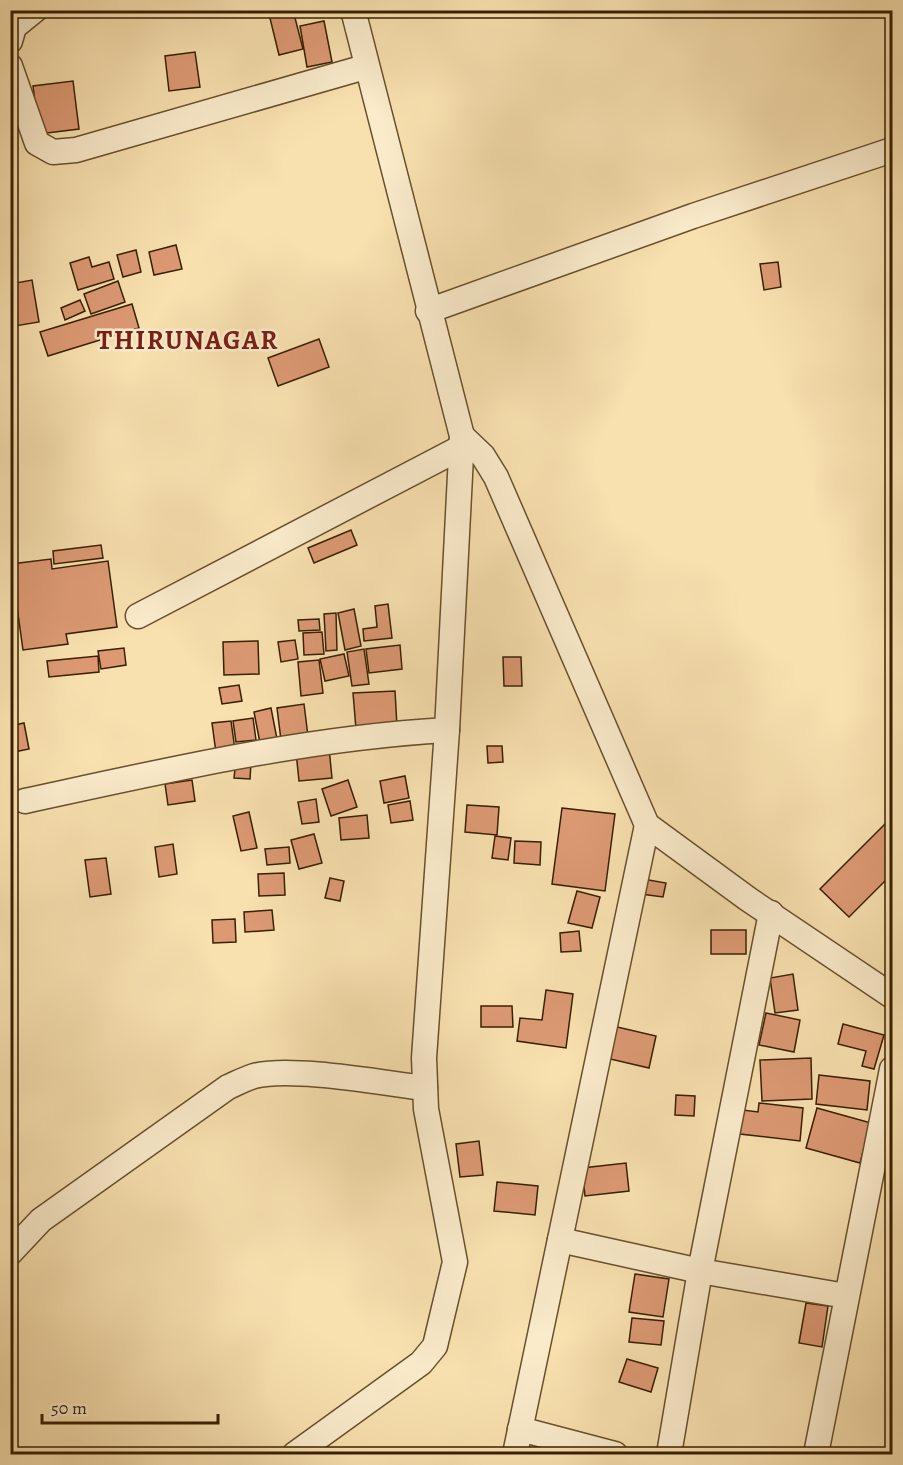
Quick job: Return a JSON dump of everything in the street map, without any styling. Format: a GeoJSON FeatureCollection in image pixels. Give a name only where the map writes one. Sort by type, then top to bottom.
{"type":"FeatureCollection","features":[{"type":"Feature","properties":{"kind":"street"},"geometry":{"type":"LineString","coordinates":[[10,41],[14,27],[35,10]]}},
{"type":"Feature","properties":{"kind":"street"},"geometry":{"type":"LineString","coordinates":[[295,1455],[421,1363],[435,1346],[455,1262],[426,1109],[425,1088],[426,1023],[447,730],[462,442],[352,10]]}},
{"type":"Feature","properties":{"kind":"street"},"geometry":{"type":"LineString","coordinates":[[10,66],[37,143],[53,152],[76,150],[365,66]]}},
{"type":"Feature","properties":{"kind":"street"},"geometry":{"type":"LineString","coordinates":[[428,310],[693,216],[892,150]]}},
{"type":"Feature","properties":{"kind":"street"},"geometry":{"type":"LineString","coordinates":[[138,615],[462,442]]}},
{"type":"Feature","properties":{"kind":"street"},"geometry":{"type":"LineString","coordinates":[[462,442],[483,456],[496,477],[647,825],[892,996]]}},
{"type":"Feature","properties":{"kind":"street"},"geometry":{"type":"LineString","coordinates":[[25,801],[202,763],[317,743],[395,733],[447,730]]}},
{"type":"Feature","properties":{"kind":"street"},"geometry":{"type":"LineString","coordinates":[[514,1455],[647,825]]}},
{"type":"Feature","properties":{"kind":"street"},"geometry":{"type":"LineString","coordinates":[[669,1455],[700,1271],[771,913]]}},
{"type":"Feature","properties":{"kind":"street"},"geometry":{"type":"LineString","coordinates":[[816,1455],[892,1069]]}},
{"type":"Feature","properties":{"kind":"street"},"geometry":{"type":"LineString","coordinates":[[10,1253],[41,1220],[228,1087],[255,1076],[277,1073],[425,1088]]}},
{"type":"Feature","properties":{"kind":"street"},"geometry":{"type":"LineString","coordinates":[[560,1240],[700,1271],[846,1296]]}},
{"type":"Feature","properties":{"kind":"street"},"geometry":{"type":"LineString","coordinates":[[520,1429],[615,1455]]}},
{"type":"Feature","properties":{"kind":"building"},"geometry":{"type":"Polygon","coordinates":[[[268,10],[293,10],[303,49],[279,55],[268,10]]]}},
{"type":"Feature","properties":{"kind":"building"},"geometry":{"type":"Polygon","coordinates":[[[324,21],[332,62],[307,67],[300,26],[324,21]]]}},
{"type":"Feature","properties":{"kind":"building"},"geometry":{"type":"Polygon","coordinates":[[[195,52],[200,87],[169,91],[165,56],[195,52]]]}},
{"type":"Feature","properties":{"kind":"building"},"geometry":{"type":"Polygon","coordinates":[[[73,81],[79,129],[39,134],[33,86],[73,81]]]}},
{"type":"Feature","properties":{"kind":"building"},"geometry":{"type":"Polygon","coordinates":[[[176,245],[182,269],[154,275],[149,252],[176,245]]]}},
{"type":"Feature","properties":{"kind":"building"},"geometry":{"type":"Polygon","coordinates":[[[136,250],[141,272],[123,277],[117,255],[136,250]]]}},
{"type":"Feature","properties":{"kind":"building"},"geometry":{"type":"Polygon","coordinates":[[[89,257],[92,267],[109,262],[114,279],[78,290],[70,263],[89,257]]]}},
{"type":"Feature","properties":{"kind":"building"},"geometry":{"type":"Polygon","coordinates":[[[778,262],[781,287],[764,290],[760,264],[778,262]]]}},
{"type":"Feature","properties":{"kind":"building"},"geometry":{"type":"Polygon","coordinates":[[[32,280],[39,322],[15,326],[10,284],[32,280]]]}},
{"type":"Feature","properties":{"kind":"building"},"geometry":{"type":"Polygon","coordinates":[[[118,281],[125,302],[91,314],[84,294],[118,281]]]}},
{"type":"Feature","properties":{"kind":"building"},"geometry":{"type":"Polygon","coordinates":[[[80,300],[85,311],[65,320],[61,308],[80,300]]]}},
{"type":"Feature","properties":{"kind":"building"},"geometry":{"type":"Polygon","coordinates":[[[132,304],[139,328],[48,356],[40,332],[132,304]]]}},
{"type":"Feature","properties":{"kind":"building"},"geometry":{"type":"Polygon","coordinates":[[[319,339],[329,367],[278,386],[268,358],[319,339]]]}},
{"type":"Feature","properties":{"kind":"building"},"geometry":{"type":"Polygon","coordinates":[[[351,530],[357,545],[314,563],[308,548],[351,530]]]}},
{"type":"Feature","properties":{"kind":"building"},"geometry":{"type":"Polygon","coordinates":[[[101,545],[103,558],[54,564],[53,551],[101,545]]]}},
{"type":"Feature","properties":{"kind":"building"},"geometry":{"type":"Polygon","coordinates":[[[51,559],[52,569],[108,561],[117,627],[66,634],[68,644],[23,650],[11,564],[51,559]]]}},
{"type":"Feature","properties":{"kind":"building"},"geometry":{"type":"Polygon","coordinates":[[[388,604],[392,638],[364,641],[363,629],[377,627],[375,606],[388,604]]]}},
{"type":"Feature","properties":{"kind":"building"},"geometry":{"type":"Polygon","coordinates":[[[354,609],[361,646],[345,650],[338,613],[354,609]]]}},
{"type":"Feature","properties":{"kind":"building"},"geometry":{"type":"Polygon","coordinates":[[[336,613],[337,650],[326,651],[324,614],[336,613]]]}},
{"type":"Feature","properties":{"kind":"building"},"geometry":{"type":"Polygon","coordinates":[[[319,619],[320,630],[299,631],[298,620],[319,619]]]}},
{"type":"Feature","properties":{"kind":"building"},"geometry":{"type":"Polygon","coordinates":[[[322,632],[324,654],[304,655],[303,633],[322,632]]]}},
{"type":"Feature","properties":{"kind":"building"},"geometry":{"type":"Polygon","coordinates":[[[295,640],[298,659],[281,662],[278,642],[295,640]]]}},
{"type":"Feature","properties":{"kind":"building"},"geometry":{"type":"Polygon","coordinates":[[[258,641],[259,674],[224,675],[223,642],[258,641]]]}},
{"type":"Feature","properties":{"kind":"building"},"geometry":{"type":"Polygon","coordinates":[[[400,645],[402,669],[369,673],[366,649],[400,645]]]}},
{"type":"Feature","properties":{"kind":"building"},"geometry":{"type":"Polygon","coordinates":[[[124,648],[126,665],[101,669],[98,651],[124,648]]]}},
{"type":"Feature","properties":{"kind":"building"},"geometry":{"type":"Polygon","coordinates":[[[364,649],[369,684],[352,686],[347,652],[364,649]]]}},
{"type":"Feature","properties":{"kind":"building"},"geometry":{"type":"Polygon","coordinates":[[[344,654],[349,676],[325,681],[320,659],[344,654]]]}},
{"type":"Feature","properties":{"kind":"building"},"geometry":{"type":"Polygon","coordinates":[[[98,656],[99,672],[49,677],[47,661],[98,656]]]}},
{"type":"Feature","properties":{"kind":"building"},"geometry":{"type":"Polygon","coordinates":[[[503,657],[521,657],[522,686],[504,686],[503,657]]]}},
{"type":"Feature","properties":{"kind":"building"},"geometry":{"type":"Polygon","coordinates":[[[319,660],[323,693],[301,696],[298,662],[319,660]]]}},
{"type":"Feature","properties":{"kind":"building"},"geometry":{"type":"Polygon","coordinates":[[[239,685],[242,701],[222,704],[219,688],[239,685]]]}},
{"type":"Feature","properties":{"kind":"building"},"geometry":{"type":"Polygon","coordinates":[[[395,691],[397,726],[356,729],[353,693],[395,691]]]}},
{"type":"Feature","properties":{"kind":"building"},"geometry":{"type":"Polygon","coordinates":[[[304,704],[308,736],[281,740],[277,708],[304,704]]]}},
{"type":"Feature","properties":{"kind":"building"},"geometry":{"type":"Polygon","coordinates":[[[271,708],[277,739],[260,743],[254,712],[271,708]]]}},
{"type":"Feature","properties":{"kind":"building"},"geometry":{"type":"Polygon","coordinates":[[[253,718],[256,740],[236,742],[233,721],[253,718]]]}},
{"type":"Feature","properties":{"kind":"building"},"geometry":{"type":"Polygon","coordinates":[[[231,721],[235,750],[216,753],[212,723],[231,721]]]}},
{"type":"Feature","properties":{"kind":"building"},"geometry":{"type":"Polygon","coordinates":[[[24,723],[29,749],[14,752],[10,726],[24,723]]]}},
{"type":"Feature","properties":{"kind":"building"},"geometry":{"type":"Polygon","coordinates":[[[487,746],[502,746],[503,762],[488,763],[487,746]]]}},
{"type":"Feature","properties":{"kind":"building"},"geometry":{"type":"Polygon","coordinates":[[[329,748],[332,778],[299,781],[296,752],[329,748]]]}},
{"type":"Feature","properties":{"kind":"building"},"geometry":{"type":"Polygon","coordinates":[[[236,761],[251,763],[250,779],[234,778],[236,761]]]}},
{"type":"Feature","properties":{"kind":"building"},"geometry":{"type":"Polygon","coordinates":[[[405,776],[409,798],[384,803],[380,781],[405,776]]]}},
{"type":"Feature","properties":{"kind":"building"},"geometry":{"type":"Polygon","coordinates":[[[192,780],[195,801],[168,805],[165,784],[192,780]]]}},
{"type":"Feature","properties":{"kind":"building"},"geometry":{"type":"Polygon","coordinates":[[[348,780],[357,807],[331,816],[322,789],[348,780]]]}},
{"type":"Feature","properties":{"kind":"building"},"geometry":{"type":"Polygon","coordinates":[[[316,799],[319,822],[302,824],[298,802],[316,799]]]}},
{"type":"Feature","properties":{"kind":"building"},"geometry":{"type":"Polygon","coordinates":[[[410,801],[413,820],[391,823],[388,805],[410,801]]]}},
{"type":"Feature","properties":{"kind":"building"},"geometry":{"type":"Polygon","coordinates":[[[467,805],[499,807],[497,835],[465,832],[467,805]]]}},
{"type":"Feature","properties":{"kind":"building"},"geometry":{"type":"Polygon","coordinates":[[[562,808],[615,814],[605,891],[552,884],[562,808]]]}},
{"type":"Feature","properties":{"kind":"building"},"geometry":{"type":"Polygon","coordinates":[[[249,812],[257,848],[241,851],[233,816],[249,812]]]}},
{"type":"Feature","properties":{"kind":"building"},"geometry":{"type":"Polygon","coordinates":[[[367,815],[369,838],[341,840],[339,818],[367,815]]]}},
{"type":"Feature","properties":{"kind":"building"},"geometry":{"type":"Polygon","coordinates":[[[892,817],[892,874],[849,917],[820,889],[892,817]]]}},
{"type":"Feature","properties":{"kind":"building"},"geometry":{"type":"Polygon","coordinates":[[[314,834],[322,863],[299,869],[291,840],[314,834]]]}},
{"type":"Feature","properties":{"kind":"building"},"geometry":{"type":"Polygon","coordinates":[[[495,836],[511,838],[508,860],[492,858],[495,836]]]}},
{"type":"Feature","properties":{"kind":"building"},"geometry":{"type":"Polygon","coordinates":[[[515,841],[541,842],[540,865],[514,863],[515,841]]]}},
{"type":"Feature","properties":{"kind":"building"},"geometry":{"type":"Polygon","coordinates":[[[173,844],[177,874],[159,877],[155,847],[173,844]]]}},
{"type":"Feature","properties":{"kind":"building"},"geometry":{"type":"Polygon","coordinates":[[[289,847],[290,863],[267,865],[265,849],[289,847]]]}},
{"type":"Feature","properties":{"kind":"building"},"geometry":{"type":"Polygon","coordinates":[[[106,858],[111,894],[90,897],[85,860],[106,858]]]}},
{"type":"Feature","properties":{"kind":"building"},"geometry":{"type":"Polygon","coordinates":[[[284,873],[285,895],[259,896],[258,874],[284,873]]]}},
{"type":"Feature","properties":{"kind":"building"},"geometry":{"type":"Polygon","coordinates":[[[330,878],[344,881],[340,901],[325,898],[330,878]]]}},
{"type":"Feature","properties":{"kind":"building"},"geometry":{"type":"Polygon","coordinates":[[[643,879],[666,883],[663,897],[641,894],[643,879]]]}},
{"type":"Feature","properties":{"kind":"building"},"geometry":{"type":"Polygon","coordinates":[[[577,891],[600,897],[592,928],[568,923],[577,891]]]}},
{"type":"Feature","properties":{"kind":"building"},"geometry":{"type":"Polygon","coordinates":[[[272,910],[274,930],[245,932],[244,912],[272,910]]]}},
{"type":"Feature","properties":{"kind":"building"},"geometry":{"type":"Polygon","coordinates":[[[235,919],[236,942],[213,943],[212,920],[235,919]]]}},
{"type":"Feature","properties":{"kind":"building"},"geometry":{"type":"Polygon","coordinates":[[[711,930],[746,930],[746,954],[711,954],[711,930]]]}},
{"type":"Feature","properties":{"kind":"building"},"geometry":{"type":"Polygon","coordinates":[[[579,931],[581,951],[561,952],[560,933],[579,931]]]}},
{"type":"Feature","properties":{"kind":"building"},"geometry":{"type":"Polygon","coordinates":[[[793,974],[798,1010],[775,1013],[770,978],[793,974]]]}},
{"type":"Feature","properties":{"kind":"building"},"geometry":{"type":"Polygon","coordinates":[[[546,990],[573,994],[566,1048],[517,1041],[520,1018],[542,1020],[546,990]]]}},
{"type":"Feature","properties":{"kind":"building"},"geometry":{"type":"Polygon","coordinates":[[[481,1006],[512,1006],[513,1027],[481,1027],[481,1006]]]}},
{"type":"Feature","properties":{"kind":"building"},"geometry":{"type":"Polygon","coordinates":[[[766,1013],[800,1020],[794,1052],[759,1045],[766,1013]]]}},
{"type":"Feature","properties":{"kind":"building"},"geometry":{"type":"Polygon","coordinates":[[[843,1024],[884,1035],[874,1069],[862,1066],[866,1051],[838,1044],[843,1024]]]}},
{"type":"Feature","properties":{"kind":"building"},"geometry":{"type":"Polygon","coordinates":[[[613,1026],[656,1036],[649,1068],[606,1058],[613,1026]]]}},
{"type":"Feature","properties":{"kind":"building"},"geometry":{"type":"Polygon","coordinates":[[[811,1058],[812,1099],[762,1101],[760,1060],[811,1058]]]}},
{"type":"Feature","properties":{"kind":"building"},"geometry":{"type":"Polygon","coordinates":[[[819,1075],[870,1081],[867,1110],[816,1104],[819,1075]]]}},
{"type":"Feature","properties":{"kind":"building"},"geometry":{"type":"Polygon","coordinates":[[[676,1095],[695,1096],[694,1116],[675,1115],[676,1095]]]}},
{"type":"Feature","properties":{"kind":"building"},"geometry":{"type":"Polygon","coordinates":[[[759,1103],[803,1108],[800,1141],[740,1134],[743,1110],[758,1112],[759,1103]]]}},
{"type":"Feature","properties":{"kind":"building"},"geometry":{"type":"Polygon","coordinates":[[[817,1108],[871,1123],[860,1163],[806,1148],[817,1108]]]}},
{"type":"Feature","properties":{"kind":"building"},"geometry":{"type":"Polygon","coordinates":[[[479,1141],[483,1175],[460,1177],[456,1144],[479,1141]]]}},
{"type":"Feature","properties":{"kind":"building"},"geometry":{"type":"Polygon","coordinates":[[[626,1163],[629,1191],[585,1196],[582,1168],[626,1163]]]}},
{"type":"Feature","properties":{"kind":"building"},"geometry":{"type":"Polygon","coordinates":[[[497,1182],[538,1186],[535,1215],[494,1211],[497,1182]]]}},
{"type":"Feature","properties":{"kind":"building"},"geometry":{"type":"Polygon","coordinates":[[[635,1274],[669,1279],[663,1317],[629,1312],[635,1274]]]}},
{"type":"Feature","properties":{"kind":"building"},"geometry":{"type":"Polygon","coordinates":[[[806,1303],[828,1306],[822,1347],[799,1343],[806,1303]]]}},
{"type":"Feature","properties":{"kind":"building"},"geometry":{"type":"Polygon","coordinates":[[[632,1318],[664,1321],[661,1345],[629,1342],[632,1318]]]}},
{"type":"Feature","properties":{"kind":"building"},"geometry":{"type":"Polygon","coordinates":[[[627,1359],[658,1368],[651,1392],[619,1382],[627,1359]]]}},
{"type":"Feature","properties":{"kind":"district","name":"THIRUNAGAR"},"geometry":{"type":"Point","coordinates":[188,340]}}]}
